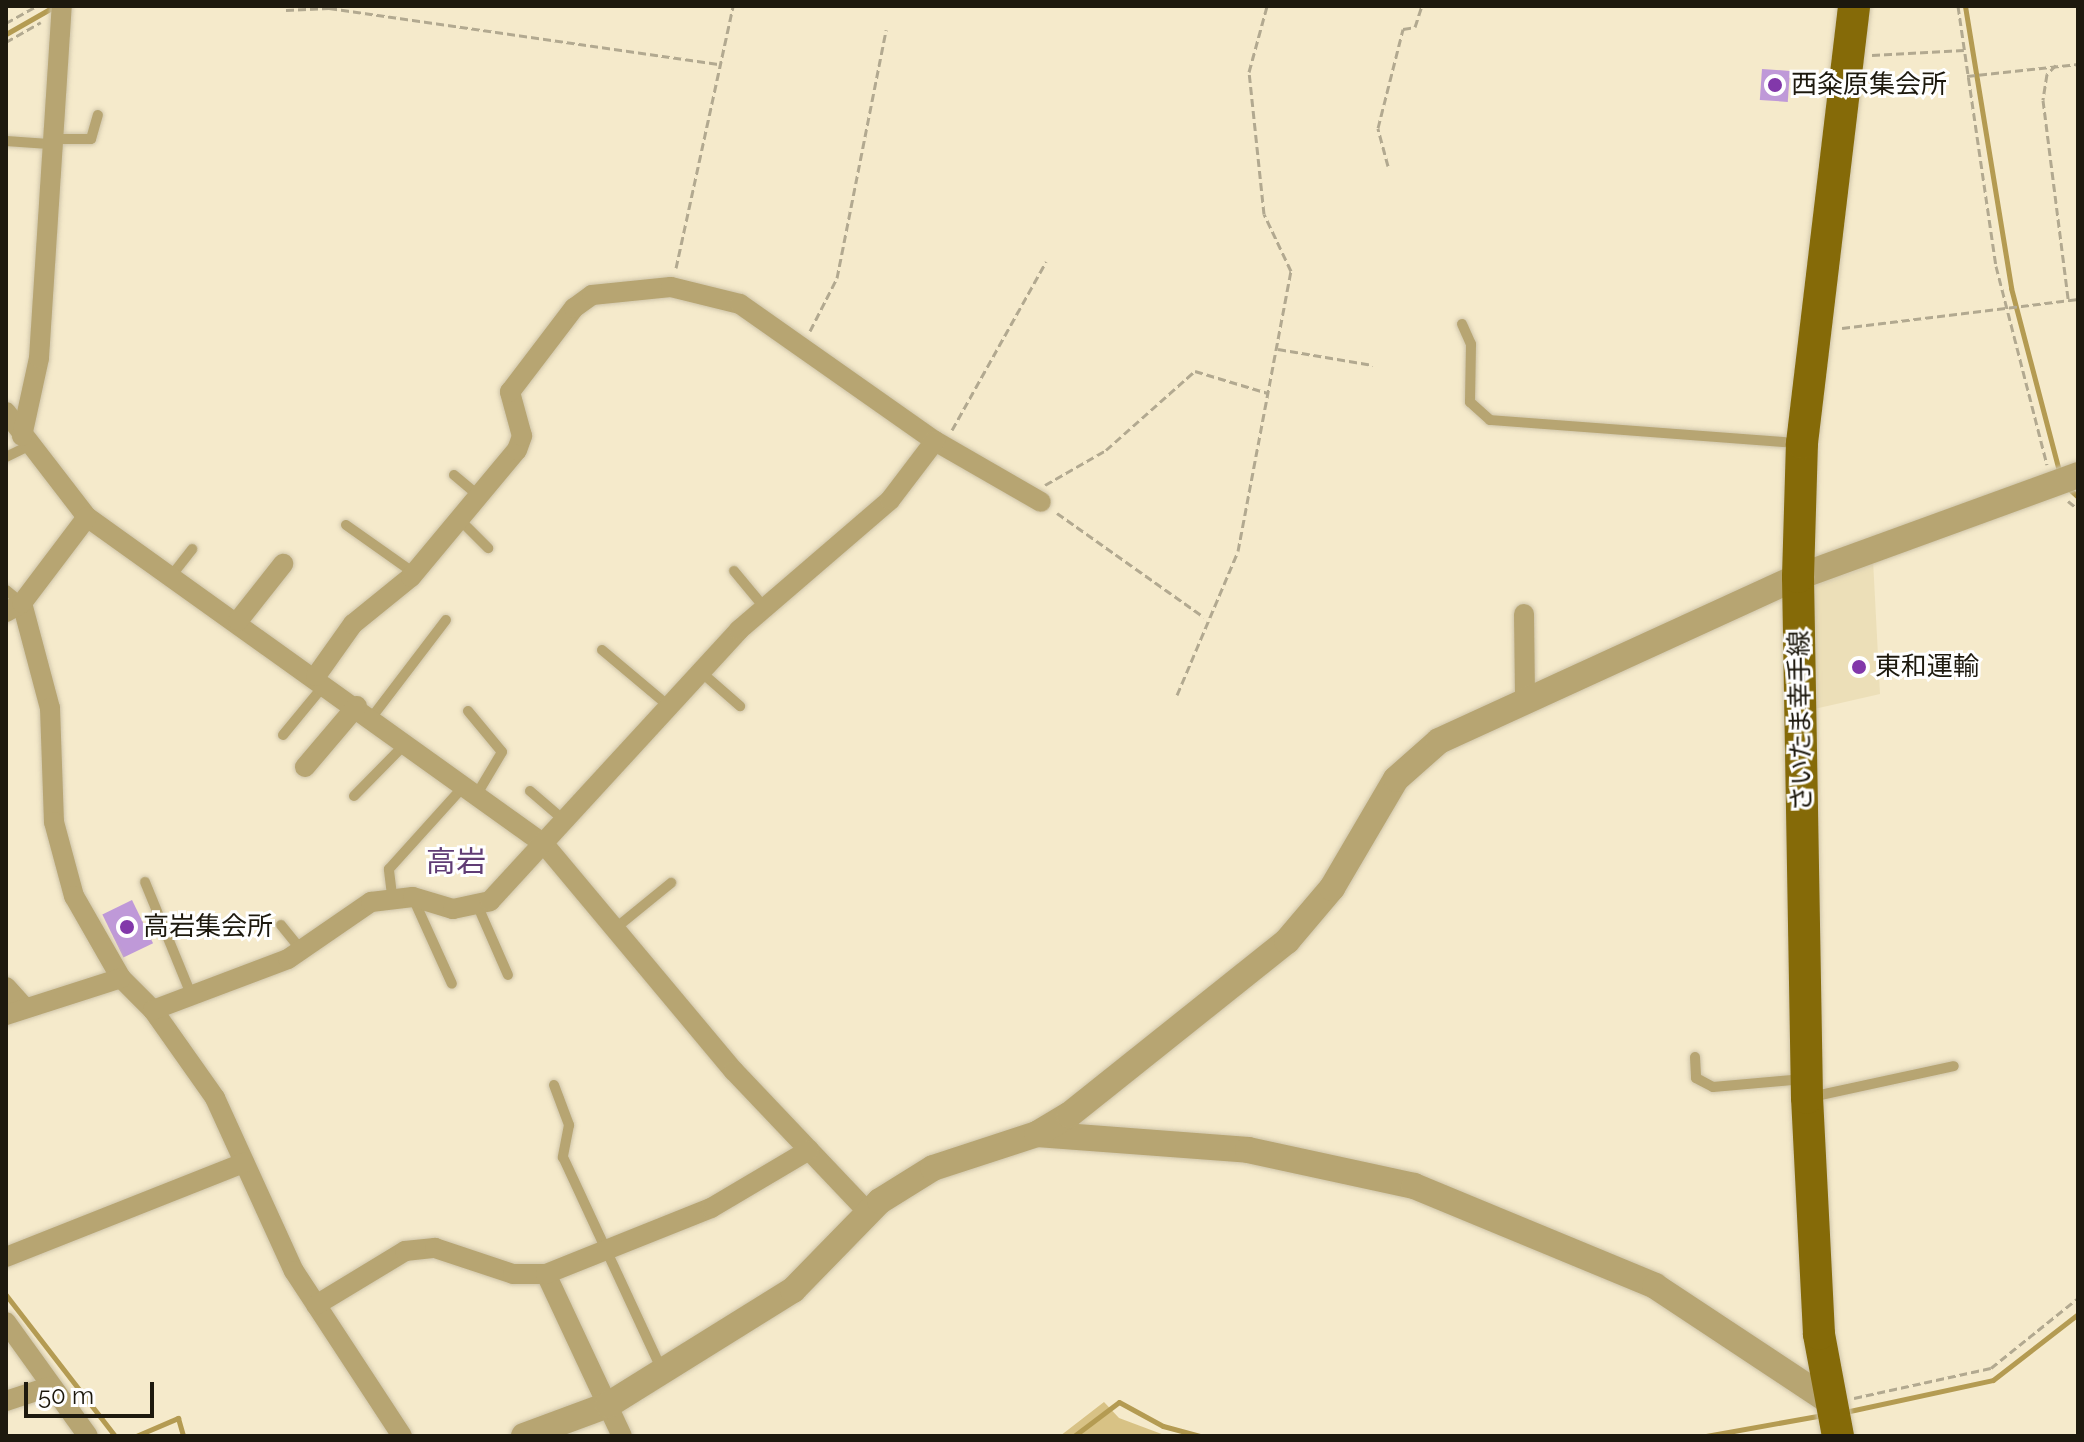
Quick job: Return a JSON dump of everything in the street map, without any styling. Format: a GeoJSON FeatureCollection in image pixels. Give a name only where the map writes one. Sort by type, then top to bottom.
{"type":"FeatureCollection","features":[{"type":"Feature","properties":{"kind":"main road","name":"さいたま幸手線"},"geometry":{"type":"LineString","coordinates":[[1838,1436],[1827,1400],[1807,1088],[1798,577],[1802,443],[1854,6]]}},
{"type":"Feature","properties":{"kind":"street"},"geometry":{"type":"LineString","coordinates":[[26,441],[39,358],[56,11]]}},
{"type":"Feature","properties":{"kind":"street"},"geometry":{"type":"LineString","coordinates":[[321,679],[353,624],[414,573],[480,497],[522,436],[510,392],[574,308],[592,295],[671,287],[740,304],[939,444],[1035,499]]}},
{"type":"Feature","properties":{"kind":"street"},"geometry":{"type":"LineString","coordinates":[[6,412],[87,517],[321,679],[544,844],[809,1150],[868,1212]]}},
{"type":"Feature","properties":{"kind":"street"},"geometry":{"type":"LineString","coordinates":[[153,1010],[301,950],[403,896],[479,909],[544,844],[764,607],[890,500],[939,444]]}},
{"type":"Feature","properties":{"kind":"street"},"geometry":{"type":"LineString","coordinates":[[524,1436],[608,1405],[793,1290],[868,1212],[933,1168],[1037,1134],[1287,941],[1332,888],[1396,779],[1439,741],[1798,577],[2078,475]]}},
{"type":"Feature","properties":{"kind":"street"},"geometry":{"type":"LineString","coordinates":[[87,517],[11,602],[50,708],[54,822],[74,896],[121,978],[153,1010],[215,1098],[244,1163],[316,1305],[402,1436]]}},
{"type":"Feature","properties":{"kind":"street"},"geometry":{"type":"LineString","coordinates":[[238,621],[283,564]]}},
{"type":"Feature","properties":{"kind":"street"},"geometry":{"type":"LineString","coordinates":[[1524,614],[1525,701]]}},
{"type":"Feature","properties":{"kind":"street"},"geometry":{"type":"LineString","coordinates":[[305,767],[365,711]]}},
{"type":"Feature","properties":{"kind":"street"},"geometry":{"type":"LineString","coordinates":[[6,987],[16,1012],[121,978]]}},
{"type":"Feature","properties":{"kind":"street"},"geometry":{"type":"LineString","coordinates":[[1037,1134],[1248,1150],[1414,1186],[1655,1286],[1827,1400]]}},
{"type":"Feature","properties":{"kind":"street"},"geometry":{"type":"LineString","coordinates":[[316,1305],[405,1251],[435,1248],[513,1274],[546,1274],[711,1208],[809,1150]]}},
{"type":"Feature","properties":{"kind":"street"},"geometry":{"type":"LineString","coordinates":[[6,1257],[244,1163]]}},
{"type":"Feature","properties":{"kind":"street"},"geometry":{"type":"LineString","coordinates":[[546,1274],[622,1436]]}},
{"type":"Feature","properties":{"kind":"street"},"geometry":{"type":"LineString","coordinates":[[6,1322],[88,1436]]}},
{"type":"Feature","properties":{"kind":"street"},"geometry":{"type":"LineString","coordinates":[[6,1401],[51,1386]]}},
{"type":"Feature","properties":{"kind":"lane"},"geometry":{"type":"LineString","coordinates":[[6,141],[91,139],[98,115]]}},
{"type":"Feature","properties":{"kind":"lane"},"geometry":{"type":"LineString","coordinates":[[1462,324],[1471,344],[1470,402],[1490,420],[1802,443]]}},
{"type":"Feature","properties":{"kind":"lane"},"geometry":{"type":"LineString","coordinates":[[6,457],[26,441]]}},
{"type":"Feature","properties":{"kind":"lane"},"geometry":{"type":"LineString","coordinates":[[454,475],[480,497]]}},
{"type":"Feature","properties":{"kind":"lane"},"geometry":{"type":"LineString","coordinates":[[460,520],[488,548]]}},
{"type":"Feature","properties":{"kind":"lane"},"geometry":{"type":"LineString","coordinates":[[346,525],[414,573]]}},
{"type":"Feature","properties":{"kind":"lane"},"geometry":{"type":"LineString","coordinates":[[172,575],[192,549]]}},
{"type":"Feature","properties":{"kind":"lane"},"geometry":{"type":"LineString","coordinates":[[734,571],[764,607]]}},
{"type":"Feature","properties":{"kind":"lane"},"geometry":{"type":"LineString","coordinates":[[365,711],[446,620]]}},
{"type":"Feature","properties":{"kind":"lane"},"geometry":{"type":"LineString","coordinates":[[602,650],[670,707]]}},
{"type":"Feature","properties":{"kind":"lane"},"geometry":{"type":"LineString","coordinates":[[701,672],[740,706]]}},
{"type":"Feature","properties":{"kind":"lane"},"geometry":{"type":"LineString","coordinates":[[283,735],[321,679]]}},
{"type":"Feature","properties":{"kind":"lane"},"geometry":{"type":"LineString","coordinates":[[452,984],[389,869],[471,790],[502,752],[468,711]]}},
{"type":"Feature","properties":{"kind":"lane"},"geometry":{"type":"LineString","coordinates":[[354,796],[406,742]]}},
{"type":"Feature","properties":{"kind":"lane"},"geometry":{"type":"LineString","coordinates":[[530,791],[565,821]]}},
{"type":"Feature","properties":{"kind":"lane"},"geometry":{"type":"LineString","coordinates":[[145,882],[191,994]]}},
{"type":"Feature","properties":{"kind":"lane"},"geometry":{"type":"LineString","coordinates":[[617,927],[671,883]]}},
{"type":"Feature","properties":{"kind":"lane"},"geometry":{"type":"LineString","coordinates":[[479,909],[508,975]]}},
{"type":"Feature","properties":{"kind":"lane"},"geometry":{"type":"LineString","coordinates":[[281,925],[301,950]]}},
{"type":"Feature","properties":{"kind":"lane"},"geometry":{"type":"LineString","coordinates":[[1695,1057],[1696,1078],[1713,1087],[1807,1088],[1954,1066]]}},
{"type":"Feature","properties":{"kind":"lane"},"geometry":{"type":"LineString","coordinates":[[554,1085],[569,1125],[563,1157],[662,1371]]}},
{"type":"Feature","properties":{"kind":"path"},"geometry":{"type":"LineString","coordinates":[[6,23],[37,6]]}},
{"type":"Feature","properties":{"kind":"path"},"geometry":{"type":"LineString","coordinates":[[671,287],[733,6]]}},
{"type":"Feature","properties":{"kind":"path"},"geometry":{"type":"LineString","coordinates":[[1177,695],[1204,617],[1238,551],[1291,271],[1264,214],[1249,72],[1267,6]]}},
{"type":"Feature","properties":{"kind":"path"},"geometry":{"type":"LineString","coordinates":[[1388,166],[1378,128],[1403,29],[1415,27],[1422,6]]}},
{"type":"Feature","properties":{"kind":"path"},"geometry":{"type":"LineString","coordinates":[[1958,6],[2004,306],[2052,483],[2078,509]]}},
{"type":"Feature","properties":{"kind":"path"},"geometry":{"type":"LineString","coordinates":[[286,10],[329,8],[720,64]]}},
{"type":"Feature","properties":{"kind":"path"},"geometry":{"type":"LineString","coordinates":[[6,42],[56,11]]}},
{"type":"Feature","properties":{"kind":"path"},"geometry":{"type":"LineString","coordinates":[[802,345],[837,278],[886,30]]}},
{"type":"Feature","properties":{"kind":"path"},"geometry":{"type":"LineString","coordinates":[[1848,55],[1964,50]]}},
{"type":"Feature","properties":{"kind":"path"},"geometry":{"type":"LineString","coordinates":[[1967,76],[2078,64]]}},
{"type":"Feature","properties":{"kind":"path"},"geometry":{"type":"LineString","coordinates":[[2056,65],[2047,74],[2043,100],[2068,299]]}},
{"type":"Feature","properties":{"kind":"path"},"geometry":{"type":"LineString","coordinates":[[939,444],[1046,262]]}},
{"type":"Feature","properties":{"kind":"path"},"geometry":{"type":"LineString","coordinates":[[1814,327],[1887,327],[2004,306],[2078,299]]}},
{"type":"Feature","properties":{"kind":"path"},"geometry":{"type":"LineString","coordinates":[[1278,349],[1373,365]]}},
{"type":"Feature","properties":{"kind":"path"},"geometry":{"type":"LineString","coordinates":[[1204,617],[1035,499],[1106,450],[1195,371],[1268,393]]}},
{"type":"Feature","properties":{"kind":"path"},"geometry":{"type":"LineString","coordinates":[[1827,1400],[1991,1368],[2078,1298]]}},
{"type":"Feature","properties":{"kind":"shaded area"},"geometry":{"type":"Polygon","coordinates":[[[1873,560],[1880,694],[1810,710],[1807,598],[1817,581],[1873,560]]]}},
{"type":"Feature","properties":{"kind":"shaded area"},"geometry":{"type":"Polygon","coordinates":[[[1104,1402],[1119,1418],[1167,1436],[1060,1436],[1104,1402]]]}},
{"type":"Feature","properties":{"kind":"building","name":"西粂原集会所"},"geometry":{"type":"Polygon","coordinates":[[[1762,69],[1790,71],[1788,102],[1760,100],[1762,69]]]}},
{"type":"Feature","properties":{"kind":"building"},"geometry":{"type":"Polygon","coordinates":[[[132,900],[153,943],[123,958],[102,914],[132,900]]]}},
{"type":"Feature","properties":{"kind":"waterway"},"geometry":{"type":"LineString","coordinates":[[6,34],[55,6]]}},
{"type":"Feature","properties":{"kind":"waterway"},"geometry":{"type":"LineString","coordinates":[[1965,6],[2011,288],[2060,475]]}},
{"type":"Feature","properties":{"kind":"waterway"},"geometry":{"type":"LineString","coordinates":[[2067,487],[2078,497]]}},
{"type":"Feature","properties":{"kind":"waterway"},"geometry":{"type":"LineString","coordinates":[[6,1295],[115,1436]]}},
{"type":"Feature","properties":{"kind":"waterway"},"geometry":{"type":"LineString","coordinates":[[1845,1412],[1993,1380],[2078,1314]]}},
{"type":"Feature","properties":{"kind":"waterway"},"geometry":{"type":"LineString","coordinates":[[1074,1436],[1119,1402],[1163,1426],[1200,1436]]}},
{"type":"Feature","properties":{"kind":"waterway"},"geometry":{"type":"LineString","coordinates":[[1706,1436],[1823,1415]]}},
{"type":"Feature","properties":{"kind":"waterway"},"geometry":{"type":"LineString","coordinates":[[136,1436],[178,1418],[183,1436]]}},
{"type":"Feature","properties":{"kind":"place","name":"西粂原集会所"},"geometry":{"type":"Point","coordinates":[1775,85]}},
{"type":"Feature","properties":{"kind":"place","name":"東和運輸"},"geometry":{"type":"Point","coordinates":[1859,667]}},
{"type":"Feature","properties":{"kind":"place","name":"高岩集会所"},"geometry":{"type":"Point","coordinates":[127,927]}},
{"type":"Feature","properties":{"kind":"district","name":"高岩"},"geometry":{"type":"Point","coordinates":[456,862]}}]}
